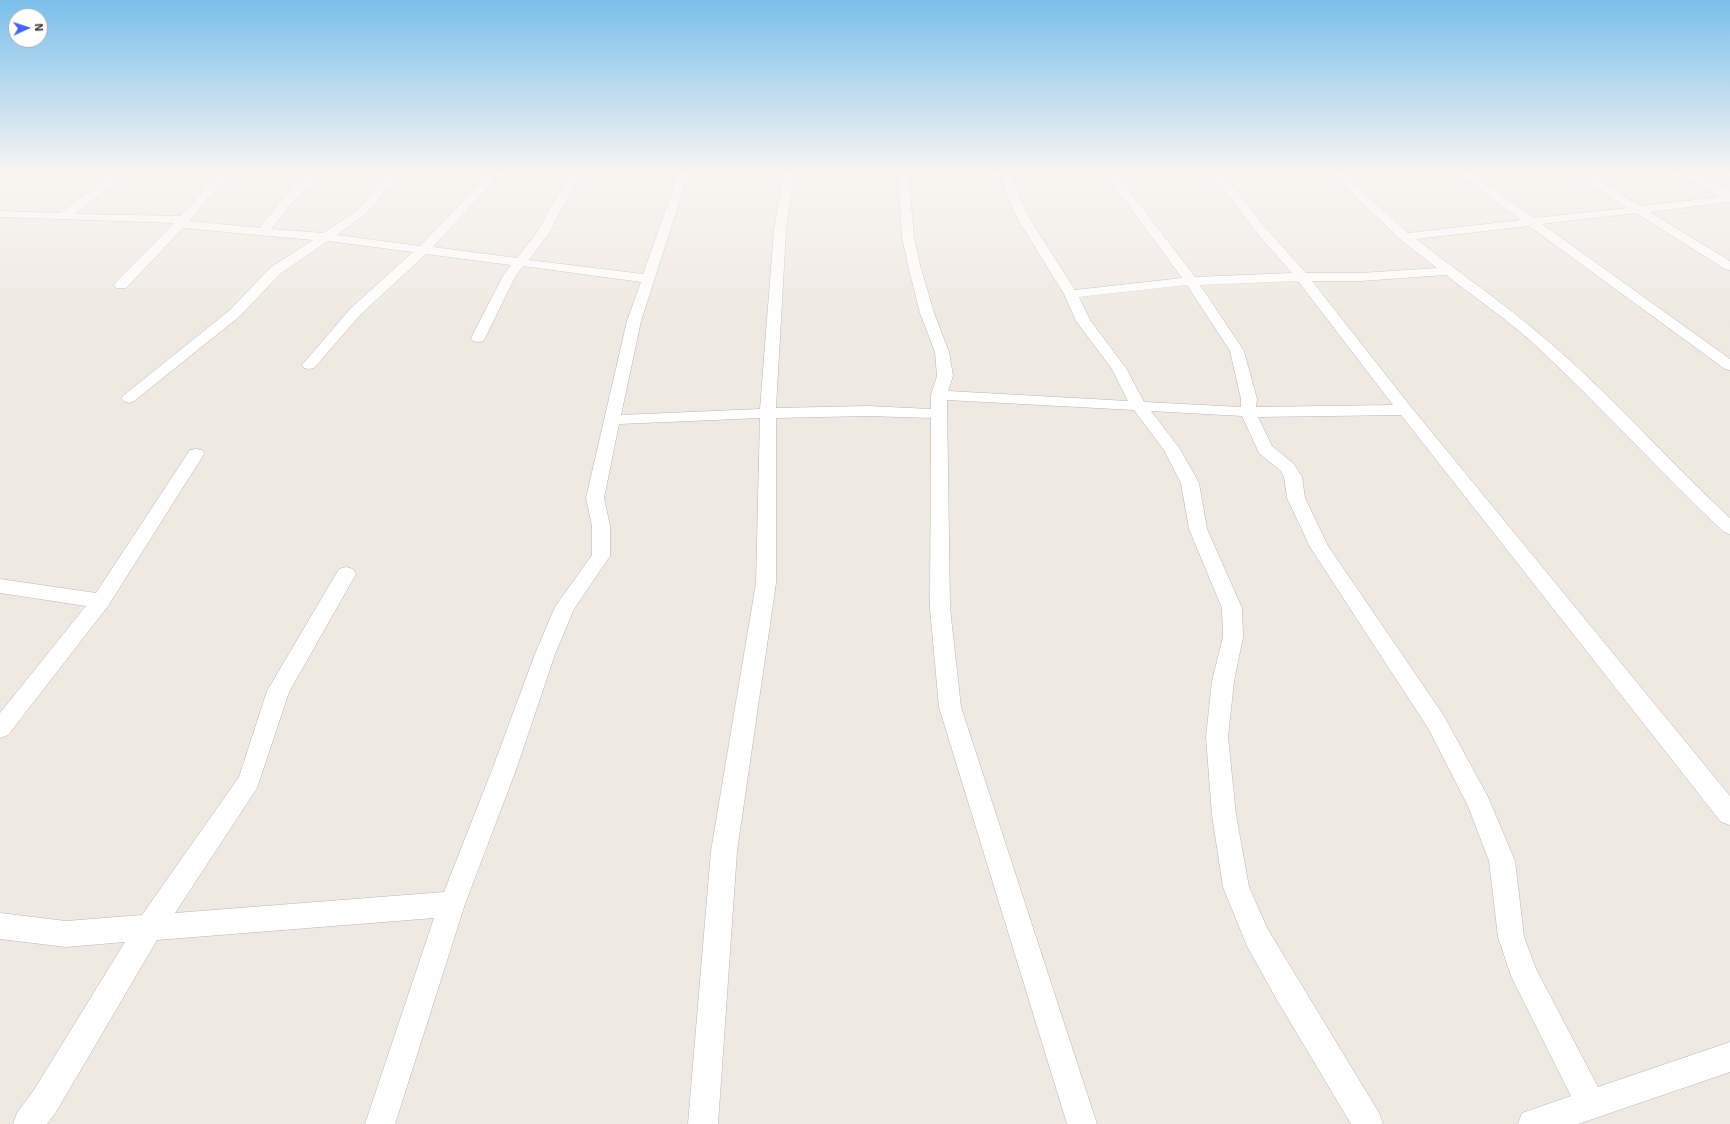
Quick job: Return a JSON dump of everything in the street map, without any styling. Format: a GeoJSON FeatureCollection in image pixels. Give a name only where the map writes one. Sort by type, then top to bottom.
{"type":"FeatureCollection","features":[{"type":"Feature","properties":{"kind":"street"},"geometry":{"type":"LineString","coordinates":[[121,285],[180,224]]}},
{"type":"Feature","properties":{"kind":"street"},"geometry":{"type":"LineString","coordinates":[[202,224],[263,232],[326,237],[649,278]]}},
{"type":"Feature","properties":{"kind":"street"},"geometry":{"type":"LineString","coordinates":[[263,232],[268,224]]}},
{"type":"Feature","properties":{"kind":"street"},"geometry":{"type":"LineString","coordinates":[[129,398],[235,313],[275,271],[344,224]]}},
{"type":"Feature","properties":{"kind":"street"},"geometry":{"type":"LineString","coordinates":[[309,364],[356,311],[424,249],[447,224]]}},
{"type":"Feature","properties":{"kind":"street"},"geometry":{"type":"LineString","coordinates":[[478,338],[509,276],[544,232],[548,224]]}},
{"type":"Feature","properties":{"kind":"street"},"geometry":{"type":"LineString","coordinates":[[380,1124],[452,904],[504,770],[545,654],[566,607],[601,556],[601,526],[596,498],[634,321],[667,224]]}},
{"type":"Feature","properties":{"kind":"street"},"geometry":{"type":"LineString","coordinates":[[703,1124],[724,851],[766,583],[768,413],[781,224]]}},
{"type":"Feature","properties":{"kind":"street"},"geometry":{"type":"LineString","coordinates":[[908,224],[908,237],[914,265],[927,313],[942,352],[945,376],[940,405],[940,608],[950,707],[1082,1124]]}},
{"type":"Feature","properties":{"kind":"street"},"geometry":{"type":"LineString","coordinates":[[1027,224],[1071,294],[1083,321],[1119,368],[1138,405],[1172,449],[1190,483],[1198,529],[1232,608],[1233,637],[1223,681],[1217,737],[1224,815],[1236,887],[1261,944],[1291,997],[1368,1124]]}},
{"type":"Feature","properties":{"kind":"street"},"geometry":{"type":"LineString","coordinates":[[1148,224],[1191,281],[1237,351],[1249,400],[1248,412],[1265,449],[1288,468],[1293,477],[1296,498],[1319,547],[1436,722],[1479,804],[1502,861],[1511,937],[1525,976],[1591,1104]]}},
{"type":"Feature","properties":{"kind":"street"},"geometry":{"type":"LineString","coordinates":[[1256,224],[1302,277],[1405,410],[1730,814]]}},
{"type":"Feature","properties":{"kind":"street"},"geometry":{"type":"LineString","coordinates":[[1391,224],[1405,237],[1538,340],[1612,411],[1682,483],[1730,528]]}},
{"type":"Feature","properties":{"kind":"street"},"geometry":{"type":"LineString","coordinates":[[1405,237],[1519,224]]}},
{"type":"Feature","properties":{"kind":"street"},"geometry":{"type":"LineString","coordinates":[[1534,224],[1730,366]]}},
{"type":"Feature","properties":{"kind":"street"},"geometry":{"type":"LineString","coordinates":[[1661,224],[1730,266]]}},
{"type":"Feature","properties":{"kind":"street"},"geometry":{"type":"LineString","coordinates":[[1071,294],[1191,281],[1302,277],[1361,277],[1450,271]]}},
{"type":"Feature","properties":{"kind":"street"},"geometry":{"type":"LineString","coordinates":[[613,420],[768,413],[867,411],[940,405],[1138,405],[1248,412],[1405,410]]}},
{"type":"Feature","properties":{"kind":"street"},"geometry":{"type":"LineString","coordinates":[[0,729],[101,601],[196,454]]}},
{"type":"Feature","properties":{"kind":"street"},"geometry":{"type":"LineString","coordinates":[[28,1124],[45,1101],[149,928],[249,781],[278,691],[346,574]]}},
{"type":"Feature","properties":{"kind":"street"},"geometry":{"type":"LineString","coordinates":[[0,586],[101,601]]}},
{"type":"Feature","properties":{"kind":"street"},"geometry":{"type":"LineString","coordinates":[[0,926],[66,934],[452,904]]}},
{"type":"Feature","properties":{"kind":"street"},"geometry":{"type":"LineString","coordinates":[[1533,1124],[1730,1057]]}}]}
